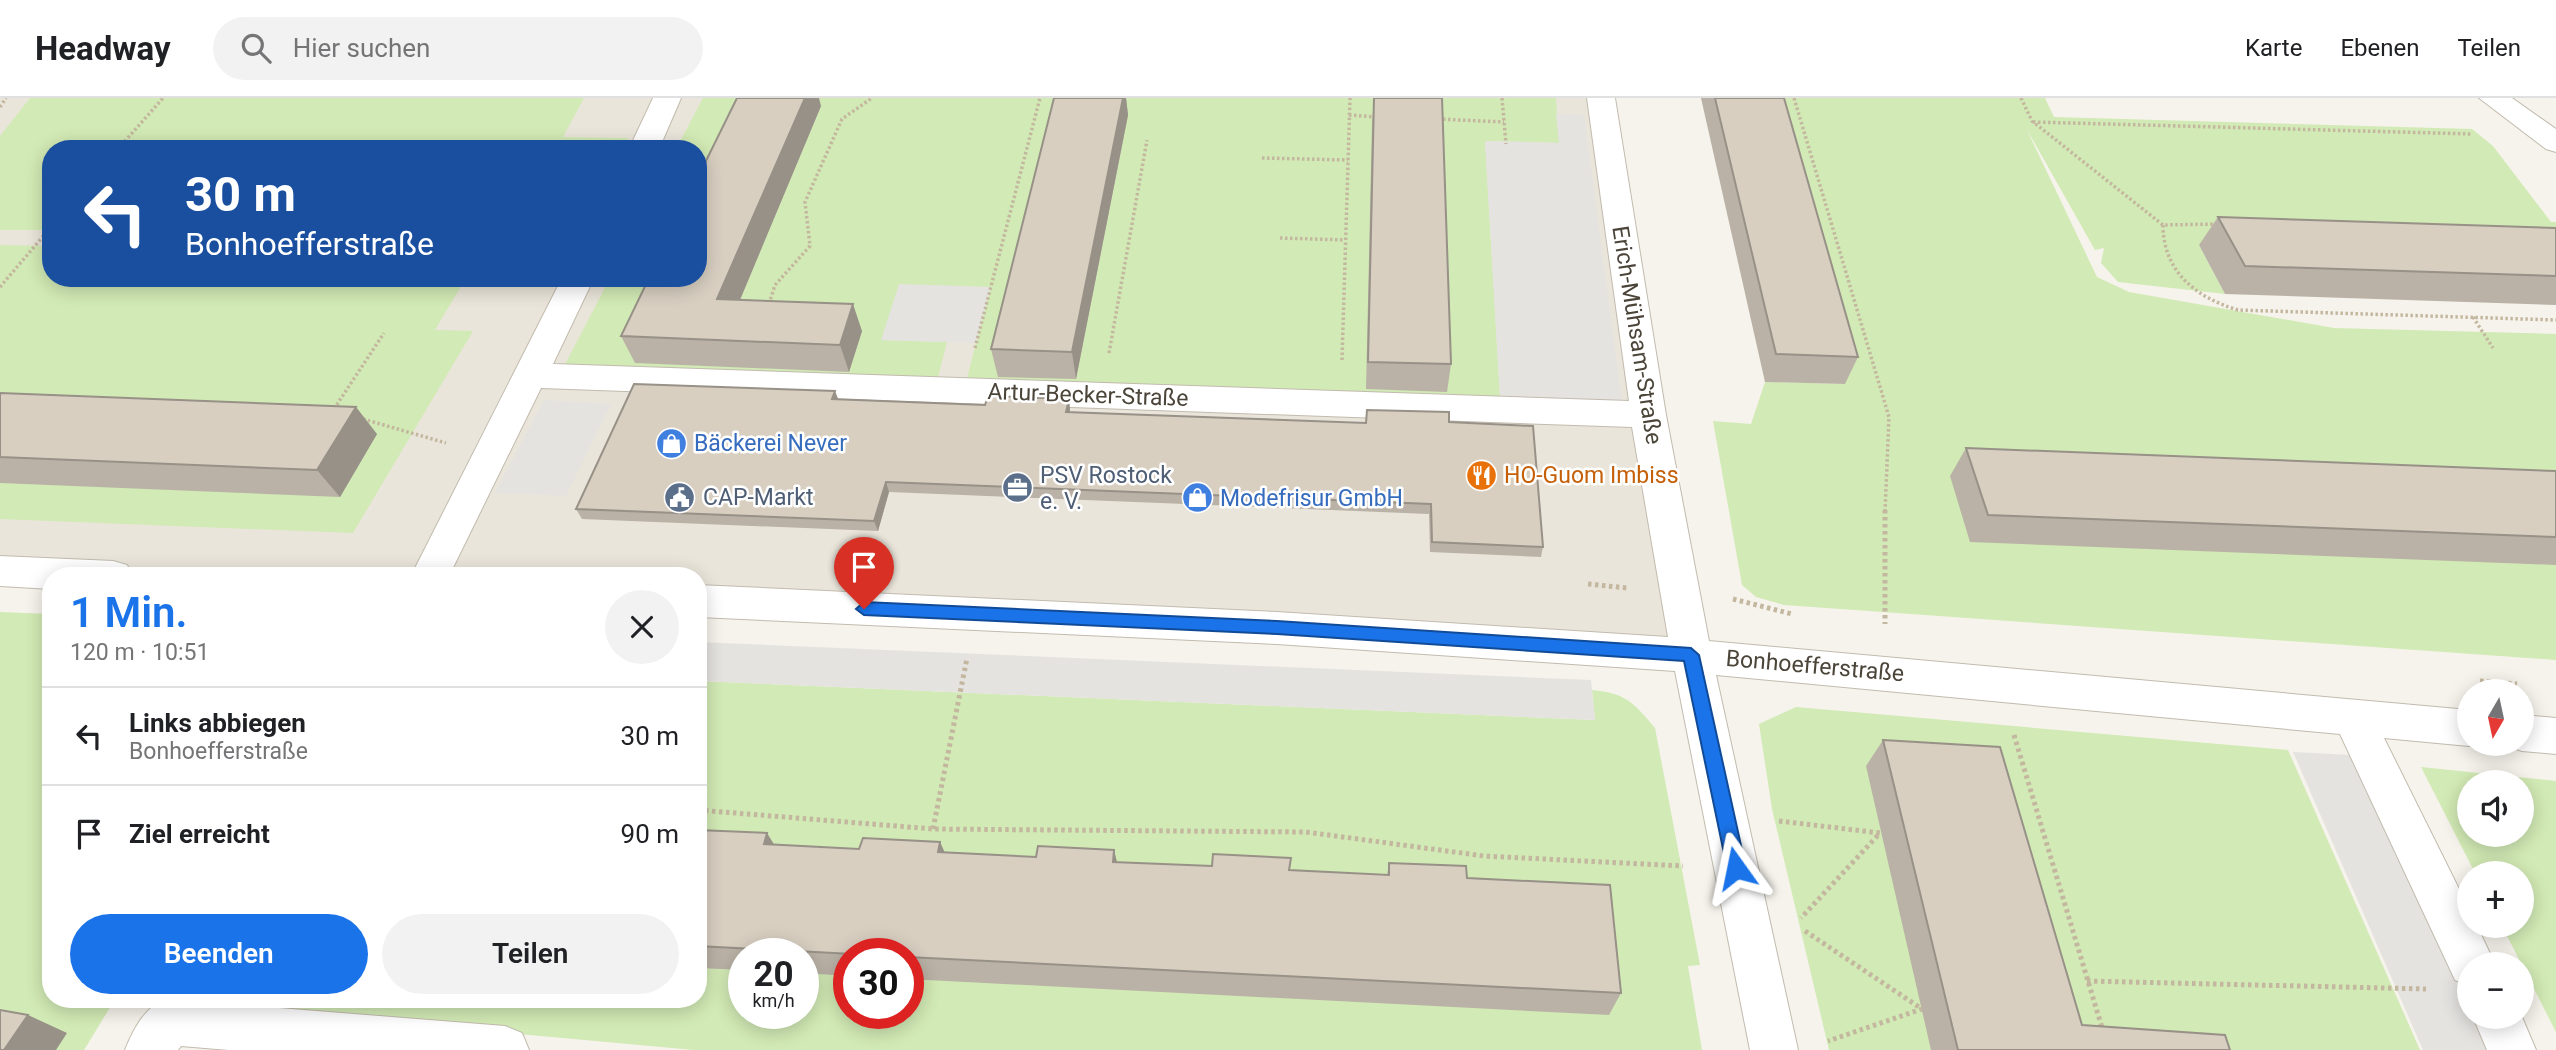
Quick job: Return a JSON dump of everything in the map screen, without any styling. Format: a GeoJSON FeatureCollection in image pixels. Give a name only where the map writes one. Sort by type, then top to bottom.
{"type":"FeatureCollection","features":[{"type":"Feature","properties":{"kind":"street"},"geometry":{"type":"LineString","coordinates":[[648,140],[667,98]]}},
{"type":"Feature","properties":{"kind":"street","name":"Erich-Mühsam-Straße"},"geometry":{"type":"LineString","coordinates":[[1601,98],[1648,415],[1691,655],[1774,1050]]}},
{"type":"Feature","properties":{"kind":"street"},"geometry":{"type":"LineString","coordinates":[[2493,98],[2551,139]]}},
{"type":"Feature","properties":{"kind":"street"},"geometry":{"type":"LineString","coordinates":[[435,567],[573,287]]}},
{"type":"Feature","properties":{"kind":"street","name":"Artur-Becker-Straße"},"geometry":{"type":"LineString","coordinates":[[528,375],[1648,415]]}},
{"type":"Feature","properties":{"kind":"street"},"geometry":{"type":"LineString","coordinates":[[0,571],[42,573]]}},
{"type":"Feature","properties":{"kind":"street","name":"Bonhoefferstraße"},"geometry":{"type":"LineString","coordinates":[[707,601],[1277,628],[1691,655],[2457,727]]}},
{"type":"Feature","properties":{"kind":"street"},"geometry":{"type":"LineString","coordinates":[[2353,718],[2466,952]]}},
{"type":"Feature","properties":{"kind":"street"},"geometry":{"type":"LineString","coordinates":[[2534,734],[2556,736]]}},
{"type":"Feature","properties":{"kind":"street"},"geometry":{"type":"LineString","coordinates":[[2502,1029],[2512,1050]]}},
{"type":"Feature","properties":{"kind":"street"},"geometry":{"type":"LineString","coordinates":[[160,1035],[505,1050]]}},
{"type":"Feature","properties":{"kind":"path"},"geometry":{"type":"LineString","coordinates":[[0,107],[6,98]]}},
{"type":"Feature","properties":{"kind":"path"},"geometry":{"type":"LineString","coordinates":[[126,140],[163,98]]}},
{"type":"Feature","properties":{"kind":"path"},"geometry":{"type":"LineString","coordinates":[[767,311],[775,285],[810,246],[805,201],[842,119],[872,98]]}},
{"type":"Feature","properties":{"kind":"path"},"geometry":{"type":"LineString","coordinates":[[964,390],[1040,98]]}},
{"type":"Feature","properties":{"kind":"path"},"geometry":{"type":"LineString","coordinates":[[1342,354],[1350,98]]}},
{"type":"Feature","properties":{"kind":"path"},"geometry":{"type":"LineString","coordinates":[[1502,98],[1506,144]]}},
{"type":"Feature","properties":{"kind":"path"},"geometry":{"type":"LineString","coordinates":[[1794,98],[1889,417],[1885,474],[1885,624]]}},
{"type":"Feature","properties":{"kind":"path"},"geometry":{"type":"LineString","coordinates":[[2021,98],[2032,121],[2163,225],[2222,224]]}},
{"type":"Feature","properties":{"kind":"path"},"geometry":{"type":"LineString","coordinates":[[1349,115],[1388,117]]}},
{"type":"Feature","properties":{"kind":"path"},"geometry":{"type":"LineString","coordinates":[[1427,119],[1504,122]]}},
{"type":"Feature","properties":{"kind":"path"},"geometry":{"type":"LineString","coordinates":[[2032,121],[2055,125],[2551,139]]}},
{"type":"Feature","properties":{"kind":"path"},"geometry":{"type":"LineString","coordinates":[[1102,395],[1147,140]]}},
{"type":"Feature","properties":{"kind":"path"},"geometry":{"type":"LineString","coordinates":[[1262,158],[1348,160]]}},
{"type":"Feature","properties":{"kind":"path"},"geometry":{"type":"LineString","coordinates":[[2163,225],[2161,240],[2173,264],[2191,287],[2212,303],[2238,310],[2556,320]]}},
{"type":"Feature","properties":{"kind":"path"},"geometry":{"type":"LineString","coordinates":[[0,287],[42,238]]}},
{"type":"Feature","properties":{"kind":"path"},"geometry":{"type":"LineString","coordinates":[[1280,238],[1345,240]]}},
{"type":"Feature","properties":{"kind":"path"},"geometry":{"type":"LineString","coordinates":[[2473,317],[2493,348]]}},
{"type":"Feature","properties":{"kind":"path"},"geometry":{"type":"LineString","coordinates":[[346,414],[333,410],[384,333]]}},
{"type":"Feature","properties":{"kind":"path"},"geometry":{"type":"LineString","coordinates":[[359,418],[490,457]]}},
{"type":"Feature","properties":{"kind":"path"},"geometry":{"type":"LineString","coordinates":[[933,829],[975,614]]}},
{"type":"Feature","properties":{"kind":"path"},"geometry":{"type":"LineString","coordinates":[[1999,683],[2105,1039]]}},
{"type":"Feature","properties":{"kind":"path"},"geometry":{"type":"LineString","coordinates":[[707,811],[933,829],[1306,832],[1484,856],[1694,867]]}},
{"type":"Feature","properties":{"kind":"path"},"geometry":{"type":"LineString","coordinates":[[1725,813],[1881,833],[1796,924],[1922,1009],[1825,1042]]}},
{"type":"Feature","properties":{"kind":"path"},"geometry":{"type":"LineString","coordinates":[[2087,981],[2428,989]]}},
{"type":"Feature","properties":{"kind":"shaded area"},"geometry":{"type":"Polygon","coordinates":[[[0,98],[1601,98],[1691,655],[707,601],[707,567],[42,567],[42,573],[0,571],[0,98]]]}},
{"type":"Feature","properties":{"kind":"shaded area"},"geometry":{"type":"Polygon","coordinates":[[[1556,114],[1584,115],[1622,402],[1500,397],[1485,141],[1559,143],[1556,114]]]}},
{"type":"Feature","properties":{"kind":"shaded area"},"geometry":{"type":"Polygon","coordinates":[[[899,284],[991,287],[976,343],[881,340],[899,284]]]}},
{"type":"Feature","properties":{"kind":"shaded area"},"geometry":{"type":"Polygon","coordinates":[[[544,400],[611,404],[566,496],[495,493],[544,400]]]}},
{"type":"Feature","properties":{"kind":"shaded area"},"geometry":{"type":"Polygon","coordinates":[[[707,642],[1591,680],[1595,720],[707,681],[707,642]]]}},
{"type":"Feature","properties":{"kind":"shaded area"},"geometry":{"type":"Polygon","coordinates":[[[2293,752],[2353,755],[2457,981],[2457,1029],[2479,1029],[2489,1050],[2423,1050],[2293,752]]]}},
{"type":"Feature","properties":{"kind":"green space"},"geometry":{"type":"Polygon","coordinates":[[[30,98],[584,98],[563,137],[628,138],[42,140],[42,230],[0,230],[0,136],[30,98]]]}},
{"type":"Feature","properties":{"kind":"green space"},"geometry":{"type":"Polygon","coordinates":[[[703,98],[1556,98],[1559,143],[1485,141],[1500,397],[964,390],[990,288],[882,340],[947,342],[935,389],[559,376],[605,287],[707,287],[707,140],[681,140],[703,98]]]}},
{"type":"Feature","properties":{"kind":"green space"},"geometry":{"type":"Polygon","coordinates":[[[1766,98],[2045,98],[2054,117],[2472,129],[2493,146],[2551,222],[2556,222],[2556,257],[2199,245],[2225,294],[2118,282],[2101,263],[2104,248],[2095,250],[2026,128],[2097,277],[2129,292],[2334,328],[2556,334],[2556,660],[1784,605],[1756,597],[1742,585],[1713,421],[1751,424],[1765,382],[1844,384],[1766,98]]]}},
{"type":"Feature","properties":{"kind":"green space"},"geometry":{"type":"Polygon","coordinates":[[[0,245],[42,246],[42,287],[461,287],[435,330],[473,331],[353,533],[0,519],[0,245]]]}},
{"type":"Feature","properties":{"kind":"green space"},"geometry":{"type":"Polygon","coordinates":[[[0,612],[42,614],[42,1008],[110,1008],[84,1050],[56,1050],[0,1023],[0,612]]]}},
{"type":"Feature","properties":{"kind":"green space"},"geometry":{"type":"Polygon","coordinates":[[[707,681],[1595,720],[1592,690],[1604,691],[1628,701],[1655,728],[1700,965],[1688,966],[1702,1050],[694,1050],[236,1008],[707,1008],[707,681]]]}},
{"type":"Feature","properties":{"kind":"green space"},"geometry":{"type":"Polygon","coordinates":[[[1796,707],[2288,750],[2420,1050],[1829,1050],[1772,809],[1759,724],[1796,707]]]}},
{"type":"Feature","properties":{"kind":"green space"},"geometry":{"type":"Polygon","coordinates":[[[2421,767],[2457,771],[2457,838],[2421,767]]]}},
{"type":"Feature","properties":{"kind":"green space"},"geometry":{"type":"Polygon","coordinates":[[[2534,779],[2556,781],[2556,1032],[2534,989],[2534,952],[2515,952],[2508,938],[2534,938],[2534,861],[2469,861],[2462,847],[2534,847],[2534,779]]]}},
{"type":"Feature","properties":{"kind":"building"},"geometry":{"type":"Polygon","coordinates":[[[737,98],[805,98],[717,299],[853,304],[840,345],[621,336],[645,287],[707,287],[707,159],[737,98]]]}},
{"type":"Feature","properties":{"kind":"building"},"geometry":{"type":"Polygon","coordinates":[[[1054,98],[1123,98],[1072,352],[991,349],[1054,98]]]}},
{"type":"Feature","properties":{"kind":"building"},"geometry":{"type":"Polygon","coordinates":[[[1374,98],[1442,98],[1451,364],[1368,362],[1374,98]]]}},
{"type":"Feature","properties":{"kind":"building"},"geometry":{"type":"Polygon","coordinates":[[[1715,98],[1784,98],[1858,357],[1776,354],[1715,98]]]}},
{"type":"Feature","properties":{"kind":"building"},"geometry":{"type":"Polygon","coordinates":[[[2218,217],[2556,228],[2556,276],[2245,266],[2218,217]]]}},
{"type":"Feature","properties":{"kind":"building"},"geometry":{"type":"Polygon","coordinates":[[[634,384],[835,391],[832,399],[985,405],[988,396],[1069,399],[1066,412],[1366,423],[1367,410],[1449,412],[1449,422],[1533,426],[1543,547],[1432,542],[1431,504],[886,482],[874,521],[576,509],[634,384]]]}},
{"type":"Feature","properties":{"kind":"building"},"geometry":{"type":"Polygon","coordinates":[[[0,393],[356,407],[317,470],[0,457],[0,393]]]}},
{"type":"Feature","properties":{"kind":"building"},"geometry":{"type":"Polygon","coordinates":[[[1966,448],[2556,471],[2556,537],[1988,515],[1966,448]]]}},
{"type":"Feature","properties":{"kind":"building"},"geometry":{"type":"Polygon","coordinates":[[[1883,740],[2000,747],[2082,1025],[2225,1035],[2230,1050],[1958,1050],[1883,740]]]}},
{"type":"Feature","properties":{"kind":"building"},"geometry":{"type":"Polygon","coordinates":[[[707,830],[767,833],[764,844],[859,849],[863,838],[940,842],[938,852],[1036,857],[1038,846],[1114,850],[1113,862],[1212,866],[1213,854],[1291,858],[1289,870],[1389,875],[1389,863],[1466,866],[1467,878],[1610,885],[1621,993],[924,958],[924,938],[833,938],[833,953],[819,952],[819,938],[728,938],[728,948],[707,946],[707,830]]]}},
{"type":"Feature","properties":{"kind":"building"},"geometry":{"type":"Polygon","coordinates":[[[0,1010],[28,1015],[4,1050],[0,1050],[0,1010]]]}},
{"type":"Feature","properties":{"kind":"place","name":"Bäckerei Never"},"geometry":{"type":"Point","coordinates":[671,443]}},
{"type":"Feature","properties":{"kind":"place","name":"HO-Guom Imbiss"},"geometry":{"type":"Point","coordinates":[1481,475]}},
{"type":"Feature","properties":{"kind":"place","name":"PSV Rostock e. V."},"geometry":{"type":"Point","coordinates":[1017,488]}},
{"type":"Feature","properties":{"kind":"place","name":"CAP-Markt"},"geometry":{"type":"Point","coordinates":[680,497]}},
{"type":"Feature","properties":{"kind":"place","name":"Modefrisur GmbH"},"geometry":{"type":"Point","coordinates":[1197,498]}},
{"type":"Feature","properties":{"kind":"route"},"geometry":{"type":"LineString","coordinates":[[864,609],[1277,628],[1691,655],[1736,868]]}}]}
